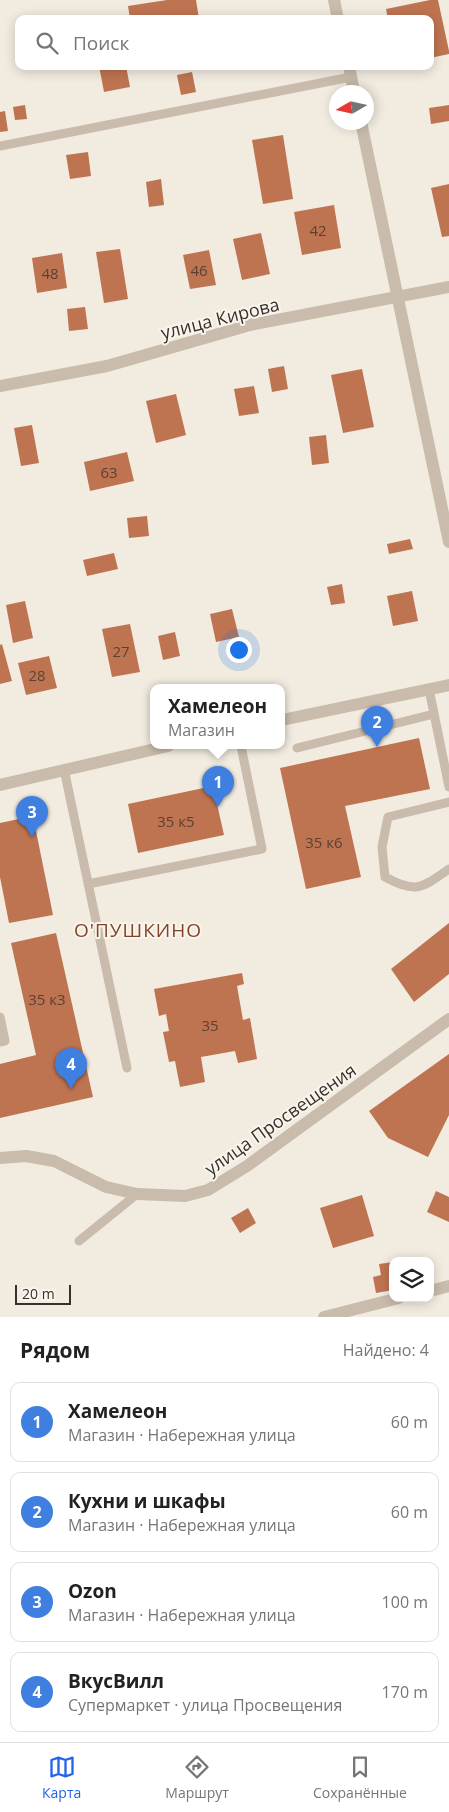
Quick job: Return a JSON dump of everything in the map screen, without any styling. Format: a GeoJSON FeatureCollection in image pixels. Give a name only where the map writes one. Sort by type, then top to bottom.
{"type":"FeatureCollection","features":[{"type":"Feature","properties":{"kind":"street"},"geometry":{"type":"LineString","coordinates":[[334,0],[337,15]]}},
{"type":"Feature","properties":{"kind":"street"},"geometry":{"type":"LineString","coordinates":[[350,71],[353,85]]}},
{"type":"Feature","properties":{"kind":"street"},"geometry":{"type":"LineString","coordinates":[[363,130],[449,542]]}},
{"type":"Feature","properties":{"kind":"street","name":"улица Кирова"},"geometry":{"type":"LineString","coordinates":[[0,386],[107,366],[250,325],[449,287]]}},
{"type":"Feature","properties":{"kind":"street"},"geometry":{"type":"LineString","coordinates":[[285,719],[449,685]]}},
{"type":"Feature","properties":{"kind":"street"},"geometry":{"type":"LineString","coordinates":[[0,785],[154,749]]}},
{"type":"Feature","properties":{"kind":"street","name":"улица Просвещения"},"geometry":{"type":"LineString","coordinates":[[0,1158],[26,1156],[54,1161],[106,1187],[137,1194],[185,1196],[208,1190],[247,1166],[449,1019]]}},
{"type":"Feature","properties":{"kind":"street"},"geometry":{"type":"LineString","coordinates":[[434,1289],[449,1286]]}},
{"type":"Feature","properties":{"kind":"street"},"geometry":{"type":"LineString","coordinates":[[324,1317],[389,1301]]}},
{"type":"Feature","properties":{"kind":"lane"},"geometry":{"type":"LineString","coordinates":[[0,146],[350,71]]}},
{"type":"Feature","properties":{"kind":"lane"},"geometry":{"type":"LineString","coordinates":[[429,689],[449,787]]}},
{"type":"Feature","properties":{"kind":"lane"},"geometry":{"type":"LineString","coordinates":[[297,748],[434,714]]}},
{"type":"Feature","properties":{"kind":"lane"},"geometry":{"type":"LineString","coordinates":[[88,884],[262,849],[242,749]]}},
{"type":"Feature","properties":{"kind":"lane"},"geometry":{"type":"LineString","coordinates":[[64,769],[127,1068]]}},
{"type":"Feature","properties":{"kind":"lane"},"geometry":{"type":"LineString","coordinates":[[449,802],[388,817],[382,848],[385,877],[403,887],[425,886],[449,870]]}},
{"type":"Feature","properties":{"kind":"lane"},"geometry":{"type":"LineString","coordinates":[[0,1017],[5,1041],[0,1042]]}},
{"type":"Feature","properties":{"kind":"lane"},"geometry":{"type":"LineString","coordinates":[[78,1241],[137,1194]]}},
{"type":"Feature","properties":{"kind":"building"},"geometry":{"type":"Polygon","coordinates":[[[167,0],[196,0],[198,15],[129,15],[128,6],[167,0]]]}},
{"type":"Feature","properties":{"kind":"building"},"geometry":{"type":"Polygon","coordinates":[[[438,0],[449,54],[434,57],[434,15],[387,15],[386,9],[438,0]]]}},
{"type":"Feature","properties":{"kind":"building"},"geometry":{"type":"Polygon","coordinates":[[[100,70],[127,70],[130,87],[104,92],[100,70]]]}},
{"type":"Feature","properties":{"kind":"building"},"geometry":{"type":"Polygon","coordinates":[[[192,72],[196,92],[181,95],[177,75],[192,72]]]}},
{"type":"Feature","properties":{"kind":"building"},"geometry":{"type":"Polygon","coordinates":[[[25,105],[27,119],[15,120],[13,107],[25,105]]]}},
{"type":"Feature","properties":{"kind":"building"},"geometry":{"type":"Polygon","coordinates":[[[449,105],[449,121],[431,124],[429,108],[449,105]]]}},
{"type":"Feature","properties":{"kind":"building"},"geometry":{"type":"Polygon","coordinates":[[[5,111],[8,131],[0,132],[0,112],[5,111]]]}},
{"type":"Feature","properties":{"kind":"building"},"geometry":{"type":"Polygon","coordinates":[[[283,135],[293,199],[263,204],[252,140],[283,135]]]}},
{"type":"Feature","properties":{"kind":"building"},"geometry":{"type":"Polygon","coordinates":[[[88,152],[91,176],[70,179],[66,155],[88,152]]]}},
{"type":"Feature","properties":{"kind":"building"},"geometry":{"type":"Polygon","coordinates":[[[161,179],[164,205],[149,207],[146,182],[161,179]]]}},
{"type":"Feature","properties":{"kind":"building"},"geometry":{"type":"Polygon","coordinates":[[[449,184],[449,236],[442,237],[431,188],[449,184]]]}},
{"type":"Feature","properties":{"kind":"building"},"geometry":{"type":"Polygon","coordinates":[[[334,205],[341,248],[302,255],[294,212],[334,205]]]}},
{"type":"Feature","properties":{"kind":"building"},"geometry":{"type":"Polygon","coordinates":[[[261,233],[270,274],[242,280],[233,239],[261,233]]]}},
{"type":"Feature","properties":{"kind":"building"},"geometry":{"type":"Polygon","coordinates":[[[120,249],[128,299],[104,303],[96,252],[120,249]]]}},
{"type":"Feature","properties":{"kind":"building"},"geometry":{"type":"Polygon","coordinates":[[[209,250],[216,285],[190,289],[183,255],[209,250]]]}},
{"type":"Feature","properties":{"kind":"building"},"geometry":{"type":"Polygon","coordinates":[[[62,253],[67,288],[37,293],[32,258],[62,253]]]}},
{"type":"Feature","properties":{"kind":"building"},"geometry":{"type":"Polygon","coordinates":[[[85,307],[88,329],[69,331],[67,309],[85,307]]]}},
{"type":"Feature","properties":{"kind":"building"},"geometry":{"type":"Polygon","coordinates":[[[284,366],[288,389],[272,392],[268,369],[284,366]]]}},
{"type":"Feature","properties":{"kind":"building"},"geometry":{"type":"Polygon","coordinates":[[[362,369],[374,427],[343,433],[331,375],[362,369]]]}},
{"type":"Feature","properties":{"kind":"building"},"geometry":{"type":"Polygon","coordinates":[[[254,386],[259,413],[239,416],[234,389],[254,386]]]}},
{"type":"Feature","properties":{"kind":"building"},"geometry":{"type":"Polygon","coordinates":[[[176,394],[186,435],[156,443],[146,401],[176,394]]]}},
{"type":"Feature","properties":{"kind":"building"},"geometry":{"type":"Polygon","coordinates":[[[32,425],[39,463],[21,466],[14,428],[32,425]]]}},
{"type":"Feature","properties":{"kind":"building"},"geometry":{"type":"Polygon","coordinates":[[[326,435],[329,463],[312,465],[309,437],[326,435]]]}},
{"type":"Feature","properties":{"kind":"building"},"geometry":{"type":"Polygon","coordinates":[[[127,452],[134,481],[90,491],[84,462],[127,452]]]}},
{"type":"Feature","properties":{"kind":"building"},"geometry":{"type":"Polygon","coordinates":[[[147,516],[149,536],[129,538],[127,518],[147,516]]]}},
{"type":"Feature","properties":{"kind":"building"},"geometry":{"type":"Polygon","coordinates":[[[410,539],[413,549],[389,554],[387,544],[410,539]]]}},
{"type":"Feature","properties":{"kind":"building"},"geometry":{"type":"Polygon","coordinates":[[[114,553],[118,569],[87,576],[83,560],[114,553]]]}},
{"type":"Feature","properties":{"kind":"building"},"geometry":{"type":"Polygon","coordinates":[[[342,584],[345,603],[331,605],[327,587],[342,584]]]}},
{"type":"Feature","properties":{"kind":"building"},"geometry":{"type":"Polygon","coordinates":[[[412,591],[418,621],[393,626],[387,596],[412,591]]]}},
{"type":"Feature","properties":{"kind":"building"},"geometry":{"type":"Polygon","coordinates":[[[25,601],[33,638],[13,643],[6,605],[25,601]]]}},
{"type":"Feature","properties":{"kind":"building"},"geometry":{"type":"Polygon","coordinates":[[[232,609],[239,637],[216,642],[210,614],[232,609]]]}},
{"type":"Feature","properties":{"kind":"building"},"geometry":{"type":"Polygon","coordinates":[[[130,624],[140,672],[112,677],[102,629],[130,624]]]}},
{"type":"Feature","properties":{"kind":"building"},"geometry":{"type":"Polygon","coordinates":[[[175,632],[180,656],[163,660],[158,636],[175,632]]]}},
{"type":"Feature","properties":{"kind":"building"},"geometry":{"type":"Polygon","coordinates":[[[2,644],[12,681],[0,684],[0,645],[2,644]]]}},
{"type":"Feature","properties":{"kind":"building"},"geometry":{"type":"Polygon","coordinates":[[[49,656],[57,688],[26,695],[18,663],[49,656]]]}},
{"type":"Feature","properties":{"kind":"building"},"geometry":{"type":"Polygon","coordinates":[[[419,738],[430,789],[345,806],[361,877],[306,889],[280,768],[419,738]]]}},
{"type":"Feature","properties":{"kind":"building"},"geometry":{"type":"Polygon","coordinates":[[[213,786],[224,835],[138,853],[128,804],[213,786]]]}},
{"type":"Feature","properties":{"kind":"building"},"geometry":{"type":"Polygon","coordinates":[[[33,816],[53,915],[9,923],[0,877],[0,823],[33,816]]]}},
{"type":"Feature","properties":{"kind":"building"},"geometry":{"type":"Polygon","coordinates":[[[449,923],[449,974],[414,1002],[391,969],[449,923]]]}},
{"type":"Feature","properties":{"kind":"building"},"geometry":{"type":"Polygon","coordinates":[[[56,933],[93,1097],[0,1118],[0,1064],[36,1055],[11,943],[56,933]]]}},
{"type":"Feature","properties":{"kind":"building"},"geometry":{"type":"Polygon","coordinates":[[[242,973],[244,984],[237,986],[243,1020],[250,1018],[257,1059],[238,1063],[235,1051],[201,1057],[205,1082],[180,1087],[175,1061],[169,1062],[163,1032],[169,1031],[166,1014],[159,1016],[154,989],[242,973]]]}},
{"type":"Feature","properties":{"kind":"building"},"geometry":{"type":"Polygon","coordinates":[[[449,1054],[449,1115],[428,1157],[388,1138],[369,1111],[449,1054]]]}},
{"type":"Feature","properties":{"kind":"building"},"geometry":{"type":"Polygon","coordinates":[[[436,1191],[449,1197],[449,1222],[427,1212],[436,1191]]]}},
{"type":"Feature","properties":{"kind":"building"},"geometry":{"type":"Polygon","coordinates":[[[362,1195],[374,1236],[333,1248],[320,1208],[362,1195]]]}},
{"type":"Feature","properties":{"kind":"building"},"geometry":{"type":"Polygon","coordinates":[[[248,1208],[256,1223],[240,1233],[231,1218],[248,1208]]]}},
{"type":"Feature","properties":{"kind":"building"},"geometry":{"type":"Polygon","coordinates":[[[389,1263],[389,1291],[376,1293],[373,1277],[381,1275],[379,1264],[389,1263]]]}},
{"type":"Feature","properties":{"kind":"place","name":"Кухни и шкафы"},"geometry":{"type":"Point","coordinates":[377,747]}},
{"type":"Feature","properties":{"kind":"place","name":"Хамелеон"},"geometry":{"type":"Point","coordinates":[218,807]}},
{"type":"Feature","properties":{"kind":"place","name":"Ozon"},"geometry":{"type":"Point","coordinates":[32,837]}},
{"type":"Feature","properties":{"kind":"place","name":"ВкусВилл"},"geometry":{"type":"Point","coordinates":[71,1089]}},
{"type":"Feature","properties":{"kind":"district","name":"О'ПУШКИНО"},"geometry":{"type":"Point","coordinates":[138,930]}}]}
